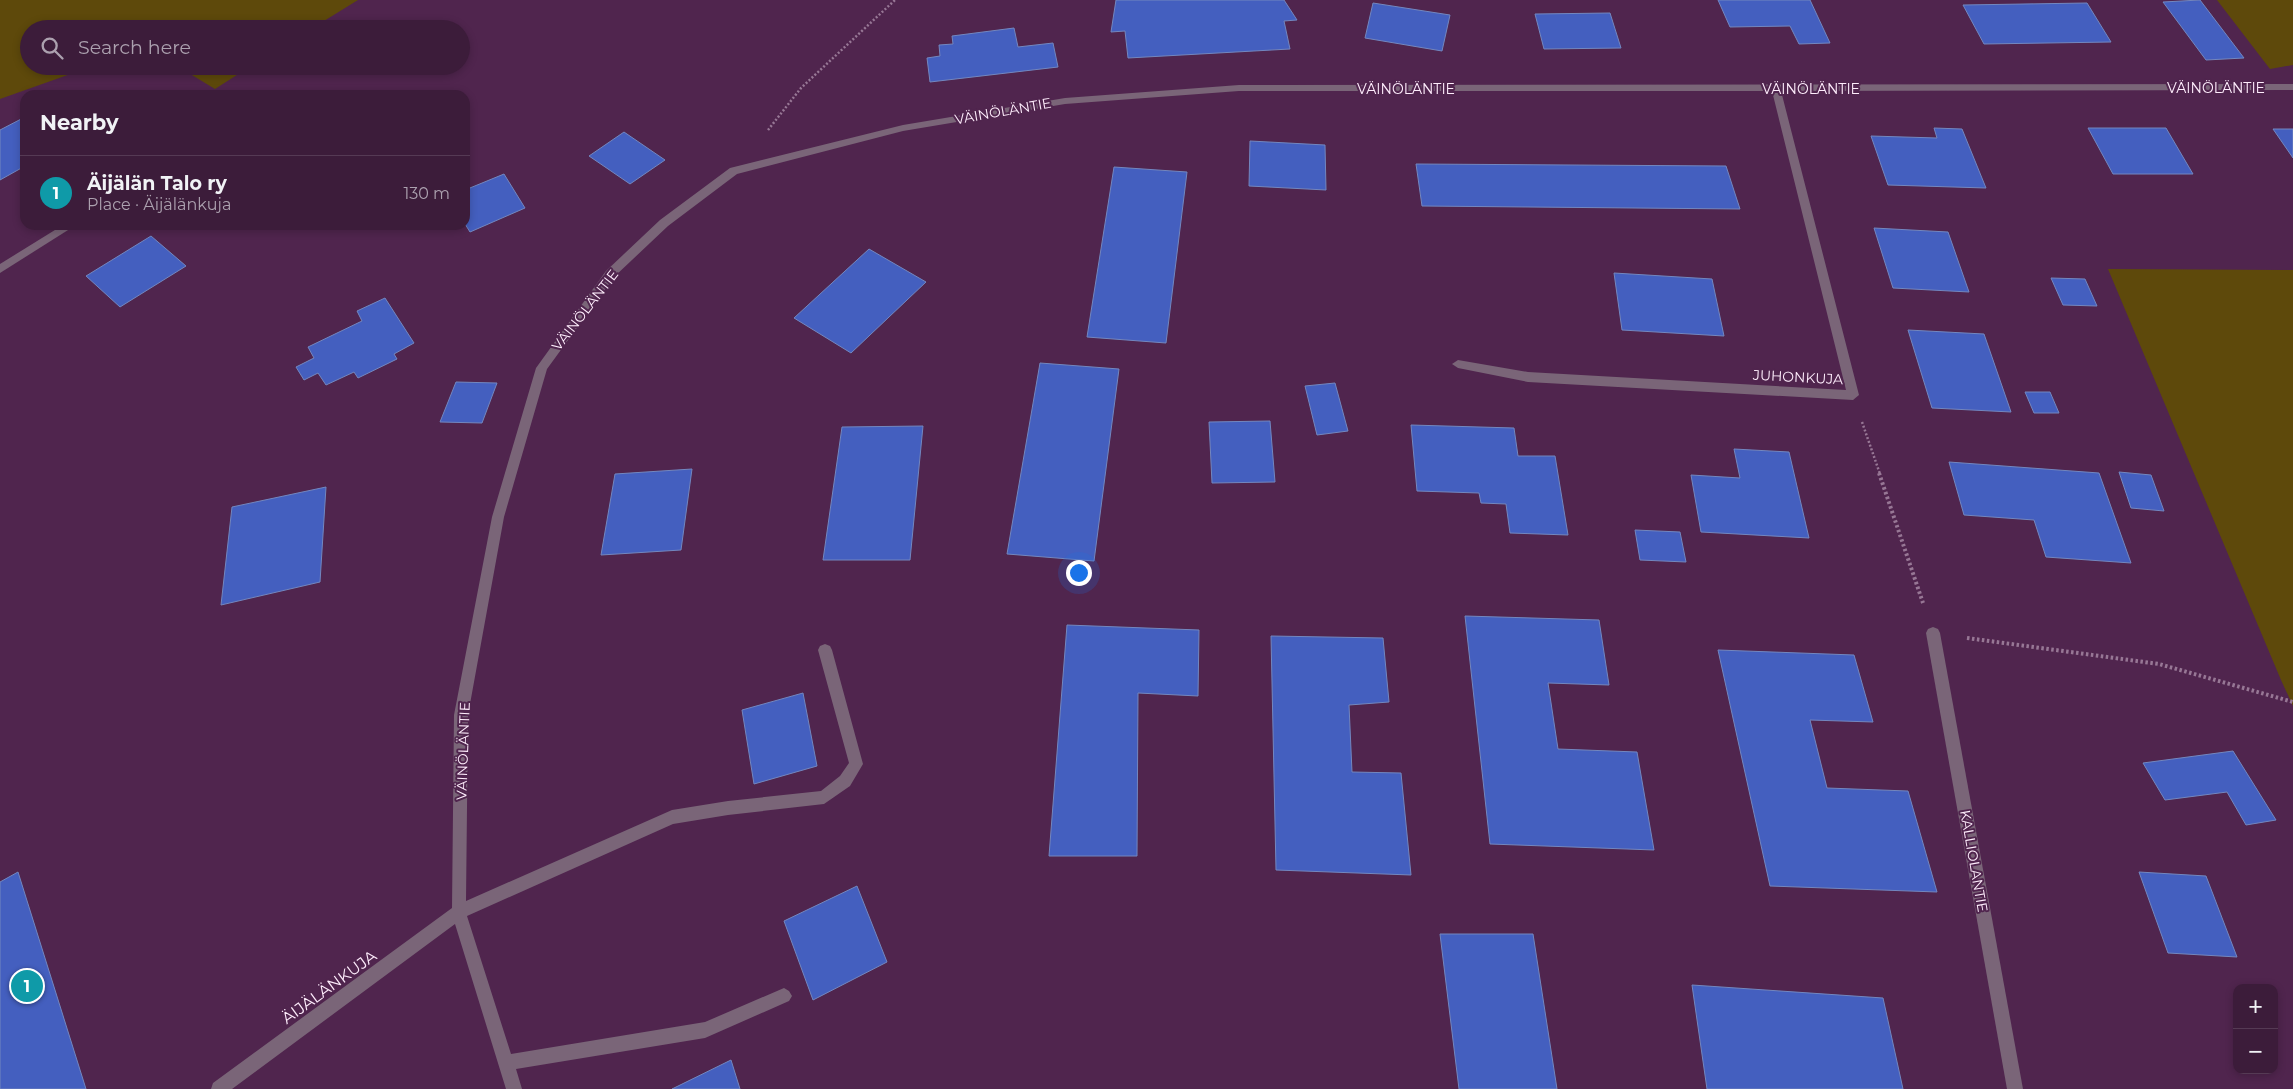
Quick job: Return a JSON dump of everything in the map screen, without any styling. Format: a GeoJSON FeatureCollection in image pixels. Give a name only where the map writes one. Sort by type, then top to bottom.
{"type":"FeatureCollection","features":[{"type":"Feature","properties":{"kind":"street","name":"VÄINÖLÄNTIE"},"geometry":{"type":"LineString","coordinates":[[514,1089],[459,912],[461,715],[498,517],[542,368],[610,274],[664,223],[734,172],[903,128],[1065,101],[1239,88],[1776,89],[2293,87]]}},
{"type":"Feature","properties":{"kind":"street","name":"JUHONKUJA"},"geometry":{"type":"LineString","coordinates":[[1458,364],[1528,378],[1853,395],[1776,89]]}},
{"type":"Feature","properties":{"kind":"street"},"geometry":{"type":"LineString","coordinates":[[0,269],[63,230]]}},
{"type":"Feature","properties":{"kind":"street","name":"KALLIOLANTIE"},"geometry":{"type":"LineString","coordinates":[[1933,633],[2015,1089]]}},
{"type":"Feature","properties":{"kind":"street","name":"ÄIJÄLÄNKUJA"},"geometry":{"type":"LineString","coordinates":[[220,1089],[459,912],[672,817],[728,808],[824,797],[845,781],[856,764],[825,650]]}},
{"type":"Feature","properties":{"kind":"street"},"geometry":{"type":"LineString","coordinates":[[506,1063],[704,1030],[784,996]]}},
{"type":"Feature","properties":{"kind":"path"},"geometry":{"type":"LineString","coordinates":[[734,172],[802,88],[895,0]]}},
{"type":"Feature","properties":{"kind":"path"},"geometry":{"type":"LineString","coordinates":[[1853,395],[1933,633],[2159,664],[2293,702]]}},
{"type":"Feature","properties":{"kind":"shaded area"},"geometry":{"type":"Polygon","coordinates":[[[0,0],[358,0],[326,20],[20,20],[20,75],[68,75],[25,90],[20,90],[20,92],[0,99],[0,0]]]}},
{"type":"Feature","properties":{"kind":"shaded area"},"geometry":{"type":"Polygon","coordinates":[[[2217,0],[2293,0],[2293,65],[2270,69],[2217,0]]]}},
{"type":"Feature","properties":{"kind":"shaded area"},"geometry":{"type":"Polygon","coordinates":[[[192,75],[237,75],[215,89],[192,75]]]}},
{"type":"Feature","properties":{"kind":"shaded area"},"geometry":{"type":"Polygon","coordinates":[[[2108,269],[2293,270],[2293,706],[2281,680],[2108,269]]]}},
{"type":"Feature","properties":{"kind":"building"},"geometry":{"type":"Polygon","coordinates":[[[1116,0],[1284,0],[1297,20],[1284,21],[1290,49],[1128,58],[1125,31],[1111,32],[1116,0]]]}},
{"type":"Feature","properties":{"kind":"building"},"geometry":{"type":"Polygon","coordinates":[[[1718,0],[1810,0],[1830,43],[1799,44],[1790,26],[1730,27],[1718,0]]]}},
{"type":"Feature","properties":{"kind":"building"},"geometry":{"type":"Polygon","coordinates":[[[2200,0],[2244,58],[2206,60],[2163,2],[2200,0]]]}},
{"type":"Feature","properties":{"kind":"building"},"geometry":{"type":"Polygon","coordinates":[[[1373,3],[1450,15],[1442,51],[1365,38],[1373,3]]]}},
{"type":"Feature","properties":{"kind":"building"},"geometry":{"type":"Polygon","coordinates":[[[2087,3],[2111,42],[1984,44],[1963,5],[2087,3]]]}},
{"type":"Feature","properties":{"kind":"building"},"geometry":{"type":"Polygon","coordinates":[[[1610,13],[1621,48],[1544,49],[1535,14],[1610,13]]]}},
{"type":"Feature","properties":{"kind":"building"},"geometry":{"type":"Polygon","coordinates":[[[1014,28],[1018,47],[1053,43],[1058,67],[930,82],[927,58],[940,56],[939,45],[953,44],[952,36],[1014,28]]]}},
{"type":"Feature","properties":{"kind":"building"},"geometry":{"type":"Polygon","coordinates":[[[20,120],[20,169],[0,180],[0,130],[20,120]]]}},
{"type":"Feature","properties":{"kind":"building"},"geometry":{"type":"Polygon","coordinates":[[[1934,128],[1962,129],[1986,188],[1888,185],[1871,136],[1937,138],[1934,128]]]}},
{"type":"Feature","properties":{"kind":"building"},"geometry":{"type":"Polygon","coordinates":[[[2088,128],[2166,128],[2193,174],[2113,174],[2088,128]]]}},
{"type":"Feature","properties":{"kind":"building"},"geometry":{"type":"Polygon","coordinates":[[[2273,129],[2293,129],[2293,158],[2273,129]]]}},
{"type":"Feature","properties":{"kind":"building"},"geometry":{"type":"Polygon","coordinates":[[[624,132],[665,160],[630,184],[589,156],[624,132]]]}},
{"type":"Feature","properties":{"kind":"building"},"geometry":{"type":"Polygon","coordinates":[[[1250,141],[1325,145],[1326,190],[1249,186],[1250,141]]]}},
{"type":"Feature","properties":{"kind":"building"},"geometry":{"type":"Polygon","coordinates":[[[1416,164],[1726,166],[1740,209],[1422,206],[1416,164]]]}},
{"type":"Feature","properties":{"kind":"building"},"geometry":{"type":"Polygon","coordinates":[[[1114,167],[1187,172],[1166,343],[1087,337],[1114,167]]]}},
{"type":"Feature","properties":{"kind":"building"},"geometry":{"type":"Polygon","coordinates":[[[504,174],[525,208],[470,232],[470,188],[504,174]]]}},
{"type":"Feature","properties":{"kind":"building"},"geometry":{"type":"Polygon","coordinates":[[[1874,228],[1948,232],[1969,292],[1893,288],[1874,228]]]}},
{"type":"Feature","properties":{"kind":"building"},"geometry":{"type":"Polygon","coordinates":[[[151,236],[186,266],[120,307],[86,276],[151,236]]]}},
{"type":"Feature","properties":{"kind":"building"},"geometry":{"type":"Polygon","coordinates":[[[869,249],[926,282],[851,353],[794,318],[869,249]]]}},
{"type":"Feature","properties":{"kind":"building"},"geometry":{"type":"Polygon","coordinates":[[[1614,273],[1712,279],[1724,336],[1622,330],[1614,273]]]}},
{"type":"Feature","properties":{"kind":"building"},"geometry":{"type":"Polygon","coordinates":[[[2051,278],[2085,279],[2097,306],[2063,305],[2051,278]]]}},
{"type":"Feature","properties":{"kind":"building"},"geometry":{"type":"Polygon","coordinates":[[[385,298],[414,343],[394,354],[397,359],[358,378],[354,372],[326,385],[318,373],[304,380],[296,367],[314,358],[308,347],[362,321],[357,311],[385,298]]]}},
{"type":"Feature","properties":{"kind":"building"},"geometry":{"type":"Polygon","coordinates":[[[1908,330],[1984,334],[2011,412],[1932,408],[1908,330]]]}},
{"type":"Feature","properties":{"kind":"building"},"geometry":{"type":"Polygon","coordinates":[[[1040,363],[1119,369],[1094,561],[1007,554],[1040,363]]]}},
{"type":"Feature","properties":{"kind":"building"},"geometry":{"type":"Polygon","coordinates":[[[456,382],[497,383],[482,423],[440,422],[456,382]]]}},
{"type":"Feature","properties":{"kind":"building"},"geometry":{"type":"Polygon","coordinates":[[[1335,383],[1348,431],[1317,435],[1305,386],[1335,383]]]}},
{"type":"Feature","properties":{"kind":"building"},"geometry":{"type":"Polygon","coordinates":[[[2025,392],[2050,392],[2059,413],[2034,413],[2025,392]]]}},
{"type":"Feature","properties":{"kind":"building"},"geometry":{"type":"Polygon","coordinates":[[[1270,421],[1275,482],[1212,483],[1209,422],[1270,421]]]}},
{"type":"Feature","properties":{"kind":"building"},"geometry":{"type":"Polygon","coordinates":[[[1411,425],[1514,428],[1518,456],[1555,456],[1568,535],[1510,533],[1506,504],[1481,503],[1479,493],[1417,491],[1411,425]]]}},
{"type":"Feature","properties":{"kind":"building"},"geometry":{"type":"Polygon","coordinates":[[[923,426],[910,560],[823,560],[842,427],[923,426]]]}},
{"type":"Feature","properties":{"kind":"building"},"geometry":{"type":"Polygon","coordinates":[[[1734,449],[1789,452],[1809,538],[1701,532],[1691,475],[1740,478],[1734,449]]]}},
{"type":"Feature","properties":{"kind":"building"},"geometry":{"type":"Polygon","coordinates":[[[1949,462],[2099,473],[2131,563],[2046,557],[2034,520],[1964,515],[1949,462]]]}},
{"type":"Feature","properties":{"kind":"building"},"geometry":{"type":"Polygon","coordinates":[[[692,469],[681,550],[601,555],[615,474],[692,469]]]}},
{"type":"Feature","properties":{"kind":"building"},"geometry":{"type":"Polygon","coordinates":[[[2119,472],[2151,475],[2164,511],[2131,508],[2119,472]]]}},
{"type":"Feature","properties":{"kind":"building"},"geometry":{"type":"Polygon","coordinates":[[[326,487],[320,582],[221,605],[232,507],[326,487]]]}},
{"type":"Feature","properties":{"kind":"building"},"geometry":{"type":"Polygon","coordinates":[[[1635,530],[1680,532],[1686,562],[1640,560],[1635,530]]]}},
{"type":"Feature","properties":{"kind":"building"},"geometry":{"type":"Polygon","coordinates":[[[1465,616],[1599,620],[1609,685],[1548,683],[1558,749],[1637,752],[1654,850],[1490,844],[1465,616]]]}},
{"type":"Feature","properties":{"kind":"building"},"geometry":{"type":"Polygon","coordinates":[[[1067,625],[1199,630],[1198,696],[1138,693],[1137,856],[1049,856],[1067,625]]]}},
{"type":"Feature","properties":{"kind":"building"},"geometry":{"type":"Polygon","coordinates":[[[1271,636],[1383,638],[1389,702],[1349,705],[1352,772],[1401,773],[1411,875],[1276,870],[1271,636]]]}},
{"type":"Feature","properties":{"kind":"building"},"geometry":{"type":"Polygon","coordinates":[[[1718,650],[1854,655],[1873,722],[1810,720],[1827,788],[1908,791],[1937,892],[1770,886],[1718,650]]]}},
{"type":"Feature","properties":{"kind":"building"},"geometry":{"type":"Polygon","coordinates":[[[803,693],[817,766],[754,784],[742,710],[803,693]]]}},
{"type":"Feature","properties":{"kind":"building"},"geometry":{"type":"Polygon","coordinates":[[[2233,751],[2276,820],[2246,825],[2227,792],[2165,800],[2143,763],[2233,751]]]}},
{"type":"Feature","properties":{"kind":"building"},"geometry":{"type":"Polygon","coordinates":[[[18,872],[86,1089],[0,1089],[0,882],[18,872]]]}},
{"type":"Feature","properties":{"kind":"building"},"geometry":{"type":"Polygon","coordinates":[[[2139,872],[2206,876],[2237,957],[2168,953],[2139,872]]]}},
{"type":"Feature","properties":{"kind":"building"},"geometry":{"type":"Polygon","coordinates":[[[857,886],[887,962],[813,1000],[784,921],[857,886]]]}},
{"type":"Feature","properties":{"kind":"building"},"geometry":{"type":"Polygon","coordinates":[[[1440,934],[1533,934],[1557,1089],[1459,1089],[1440,934]]]}},
{"type":"Feature","properties":{"kind":"building"},"geometry":{"type":"Polygon","coordinates":[[[1692,985],[1883,998],[1903,1089],[1707,1089],[1692,985]]]}},
{"type":"Feature","properties":{"kind":"building"},"geometry":{"type":"Polygon","coordinates":[[[731,1060],[740,1089],[672,1089],[731,1060]]]}},
{"type":"Feature","properties":{"kind":"place","name":"Äijälän Talo ry"},"geometry":{"type":"Point","coordinates":[27,986]}}]}
